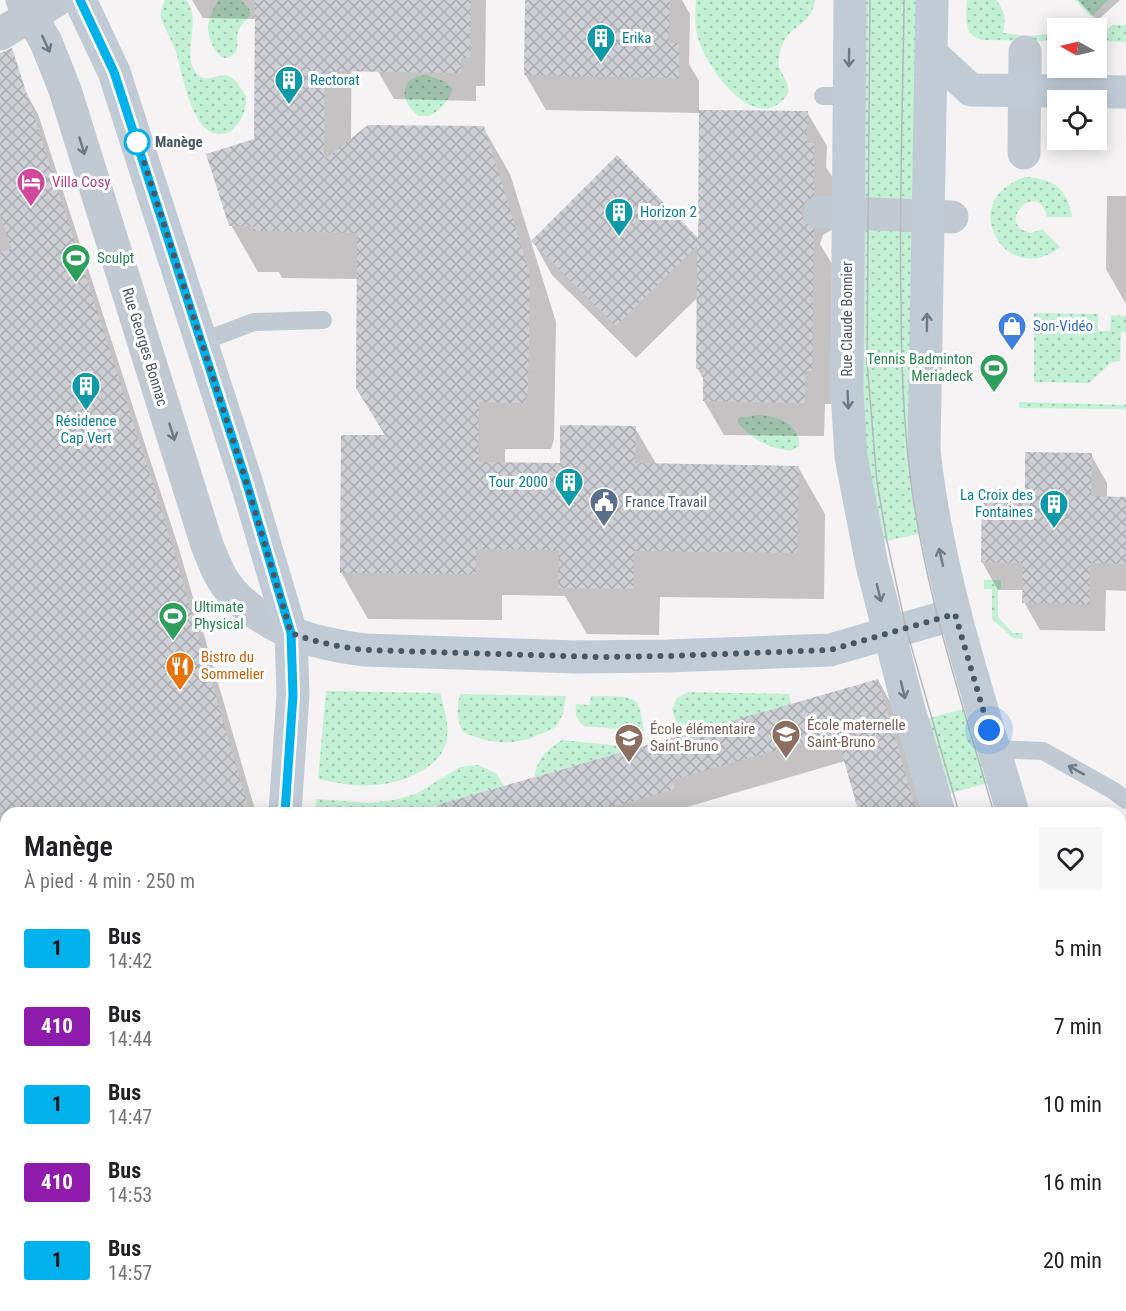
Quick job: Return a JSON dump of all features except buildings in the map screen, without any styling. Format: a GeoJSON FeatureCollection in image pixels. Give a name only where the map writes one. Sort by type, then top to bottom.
{"type":"FeatureCollection","features":[{"type":"Feature","properties":{"kind":"street"},"geometry":{"type":"LineString","coordinates":[[80,0],[114,72],[246,481],[291,633],[293,695],[285,807]]}},
{"type":"Feature","properties":{"kind":"street","name":"Rue Claude Bonnier"},"geometry":{"type":"LineString","coordinates":[[850,0],[836,96],[851,457],[867,545],[937,807]]}},
{"type":"Feature","properties":{"kind":"street"},"geometry":{"type":"LineString","coordinates":[[932,0],[924,450],[929,501],[955,614],[1011,807]]}},
{"type":"Feature","properties":{"kind":"street"},"geometry":{"type":"LineString","coordinates":[[0,34],[37,5]]}},
{"type":"Feature","properties":{"kind":"street","name":"Rue Georges Bonnac"},"geometry":{"type":"LineString","coordinates":[[37,5],[46,42],[65,90],[207,544],[221,577],[241,601],[265,621],[291,633]]}},
{"type":"Feature","properties":{"kind":"street"},"geometry":{"type":"LineString","coordinates":[[1024,153],[1025,52]]}},
{"type":"Feature","properties":{"kind":"street"},"geometry":{"type":"LineString","coordinates":[[932,54],[971,90]]}},
{"type":"Feature","properties":{"kind":"street"},"geometry":{"type":"LineString","coordinates":[[930,125],[971,90],[1126,92]]}},
{"type":"Feature","properties":{"kind":"street"},"geometry":{"type":"LineString","coordinates":[[820,212],[952,217]]}},
{"type":"Feature","properties":{"kind":"street"},"geometry":{"type":"LineString","coordinates":[[291,633],[337,647],[365,650],[577,657],[668,656],[830,650],[955,614]]}},
{"type":"Feature","properties":{"kind":"lane"},"geometry":{"type":"LineString","coordinates":[[201,342],[254,322],[322,320]]}},
{"type":"Feature","properties":{"kind":"lane"},"geometry":{"type":"LineString","coordinates":[[995,749],[1043,751],[1114,790],[1126,800]]}},
{"type":"Feature","properties":{"kind":"green space"},"geometry":{"type":"Polygon","coordinates":[[[165,0],[186,0],[191,8],[193,27],[190,55],[196,73],[204,78],[222,75],[231,77],[246,96],[243,115],[239,123],[229,132],[220,134],[210,131],[195,114],[185,88],[176,52],[161,18],[165,0]]]}},
{"type":"Feature","properties":{"kind":"green space"},"geometry":{"type":"Polygon","coordinates":[[[218,0],[241,0],[250,10],[250,16],[238,31],[236,52],[228,58],[223,58],[215,50],[208,32],[209,20],[218,0]]]}},
{"type":"Feature","properties":{"kind":"green space"},"geometry":{"type":"Polygon","coordinates":[[[696,0],[815,0],[810,15],[791,32],[781,48],[779,66],[788,87],[784,99],[772,107],[759,108],[746,102],[721,80],[711,66],[699,41],[695,16],[696,0]]]}},
{"type":"Feature","properties":{"kind":"green space"},"geometry":{"type":"Polygon","coordinates":[[[862,0],[918,0],[926,532],[878,543],[868,484],[860,363],[862,0]]]}},
{"type":"Feature","properties":{"kind":"green space"},"geometry":{"type":"Polygon","coordinates":[[[967,0],[996,0],[1004,15],[1003,33],[1029,36],[1047,34],[1047,41],[976,38],[968,30],[967,0]]]}},
{"type":"Feature","properties":{"kind":"green space"},"geometry":{"type":"Polygon","coordinates":[[[1075,0],[1108,0],[1091,17],[1075,0]]]}},
{"type":"Feature","properties":{"kind":"green space"},"geometry":{"type":"Polygon","coordinates":[[[1112,25],[1126,25],[1126,42],[1107,41],[1107,30],[1112,25]]]}},
{"type":"Feature","properties":{"kind":"green space"},"geometry":{"type":"Polygon","coordinates":[[[426,75],[444,81],[452,88],[447,100],[437,111],[429,116],[418,116],[405,97],[406,85],[410,80],[426,75]]]}},
{"type":"Feature","properties":{"kind":"green space"},"geometry":{"type":"Polygon","coordinates":[[[1025,177],[1044,180],[1058,187],[1067,199],[1072,217],[1047,217],[1042,206],[1036,202],[1028,202],[1021,207],[1016,222],[1020,228],[1031,233],[1042,229],[1060,247],[1040,257],[1022,257],[1006,250],[996,237],[991,221],[993,204],[1004,188],[1025,177]]]}},
{"type":"Feature","properties":{"kind":"green space"},"geometry":{"type":"Polygon","coordinates":[[[1034,313],[1098,314],[1098,331],[1110,331],[1111,315],[1126,316],[1126,332],[1121,332],[1120,361],[1112,362],[1089,383],[1034,382],[1034,313]]]}},
{"type":"Feature","properties":{"kind":"green space"},"geometry":{"type":"Polygon","coordinates":[[[1019,402],[1126,405],[1126,409],[1019,408],[1019,402]]]}},
{"type":"Feature","properties":{"kind":"green space"},"geometry":{"type":"Polygon","coordinates":[[[760,415],[781,419],[787,423],[796,432],[799,446],[790,451],[775,448],[755,439],[738,423],[738,418],[760,415]]]}},
{"type":"Feature","properties":{"kind":"green space"},"geometry":{"type":"Polygon","coordinates":[[[984,580],[1001,580],[1001,589],[998,589],[998,617],[1013,633],[1023,633],[1022,639],[1013,638],[992,619],[992,589],[984,589],[984,580]]]}},
{"type":"Feature","properties":{"kind":"green space"},"geometry":{"type":"Polygon","coordinates":[[[326,691],[440,693],[448,731],[441,755],[431,765],[413,775],[387,784],[346,784],[318,779],[326,691]]]}},
{"type":"Feature","properties":{"kind":"green space"},"geometry":{"type":"Polygon","coordinates":[[[688,692],[789,694],[791,704],[681,736],[672,709],[677,698],[688,692]]]}},
{"type":"Feature","properties":{"kind":"green space"},"geometry":{"type":"Polygon","coordinates":[[[460,694],[566,696],[563,714],[556,727],[521,741],[499,742],[463,732],[458,713],[460,694]]]}},
{"type":"Feature","properties":{"kind":"green space"},"geometry":{"type":"Polygon","coordinates":[[[591,696],[623,697],[634,700],[640,710],[644,731],[584,726],[577,716],[576,704],[590,705],[591,696]]]}},
{"type":"Feature","properties":{"kind":"green space"},"geometry":{"type":"Polygon","coordinates":[[[974,706],[995,781],[944,795],[923,720],[974,706]]]}},
{"type":"Feature","properties":{"kind":"green space"},"geometry":{"type":"Polygon","coordinates":[[[562,740],[638,748],[534,777],[543,756],[562,740]]]}},
{"type":"Feature","properties":{"kind":"green space"},"geometry":{"type":"Polygon","coordinates":[[[478,765],[496,773],[504,786],[431,807],[315,807],[316,799],[368,803],[394,800],[416,794],[460,767],[478,765]]]}},
{"type":"Feature","properties":{"kind":"tram line"},"geometry":{"type":"LineString","coordinates":[[870,0],[867,362],[877,482],[906,628],[957,807]]}},
{"type":"Feature","properties":{"kind":"tram line"},"geometry":{"type":"LineString","coordinates":[[904,0],[901,321],[904,409],[910,475],[916,518],[934,603],[992,807]]}},
{"type":"Feature","properties":{"kind":"bus line","name":"1"},"geometry":{"type":"LineString","coordinates":[[80,0],[91,18],[114,72],[246,481],[291,633],[293,695],[285,807]]}},
{"type":"Feature","properties":{"kind":"place","name":"Erika"},"geometry":{"type":"Point","coordinates":[601,64]}},
{"type":"Feature","properties":{"kind":"place","name":"Rectorat"},"geometry":{"type":"Point","coordinates":[289,106]}},
{"type":"Feature","properties":{"kind":"place","name":"Manège"},"geometry":{"type":"Point","coordinates":[137,142]}},
{"type":"Feature","properties":{"kind":"place","name":"Villa Cosy"},"geometry":{"type":"Point","coordinates":[31,208]}},
{"type":"Feature","properties":{"kind":"place","name":"Horizon 2"},"geometry":{"type":"Point","coordinates":[619,238]}},
{"type":"Feature","properties":{"kind":"place","name":"Sculpt"},"geometry":{"type":"Point","coordinates":[76,284]}},
{"type":"Feature","properties":{"kind":"place","name":"Son-Vidéo"},"geometry":{"type":"Point","coordinates":[1012,352]}},
{"type":"Feature","properties":{"kind":"place","name":"Tennis Badminton Meriadeck"},"geometry":{"type":"Point","coordinates":[994,394]}},
{"type":"Feature","properties":{"kind":"place","name":"Résidence Cap Vert"},"geometry":{"type":"Point","coordinates":[86,412]}},
{"type":"Feature","properties":{"kind":"place","name":"Tour 2000"},"geometry":{"type":"Point","coordinates":[569,508]}},
{"type":"Feature","properties":{"kind":"place","name":"France Travail"},"geometry":{"type":"Point","coordinates":[604,528]}},
{"type":"Feature","properties":{"kind":"place","name":"La Croix des Fontaines"},"geometry":{"type":"Point","coordinates":[1054,530]}},
{"type":"Feature","properties":{"kind":"place","name":"Ultimate Physical"},"geometry":{"type":"Point","coordinates":[173,642]}},
{"type":"Feature","properties":{"kind":"place","name":"Bistro du Sommelier"},"geometry":{"type":"Point","coordinates":[180,692]}},
{"type":"Feature","properties":{"kind":"place","name":"École maternelle Saint-Bruno"},"geometry":{"type":"Point","coordinates":[786,760]}},
{"type":"Feature","properties":{"kind":"place","name":"École élémentaire Saint-Bruno"},"geometry":{"type":"Point","coordinates":[629,764]}},
{"type":"Feature","properties":{"kind":"route"},"geometry":{"type":"LineString","coordinates":[[137,142],[136,137],[246,481],[291,633],[337,647],[365,650],[577,657],[668,656],[830,650],[955,614],[989,730]]}}]}
